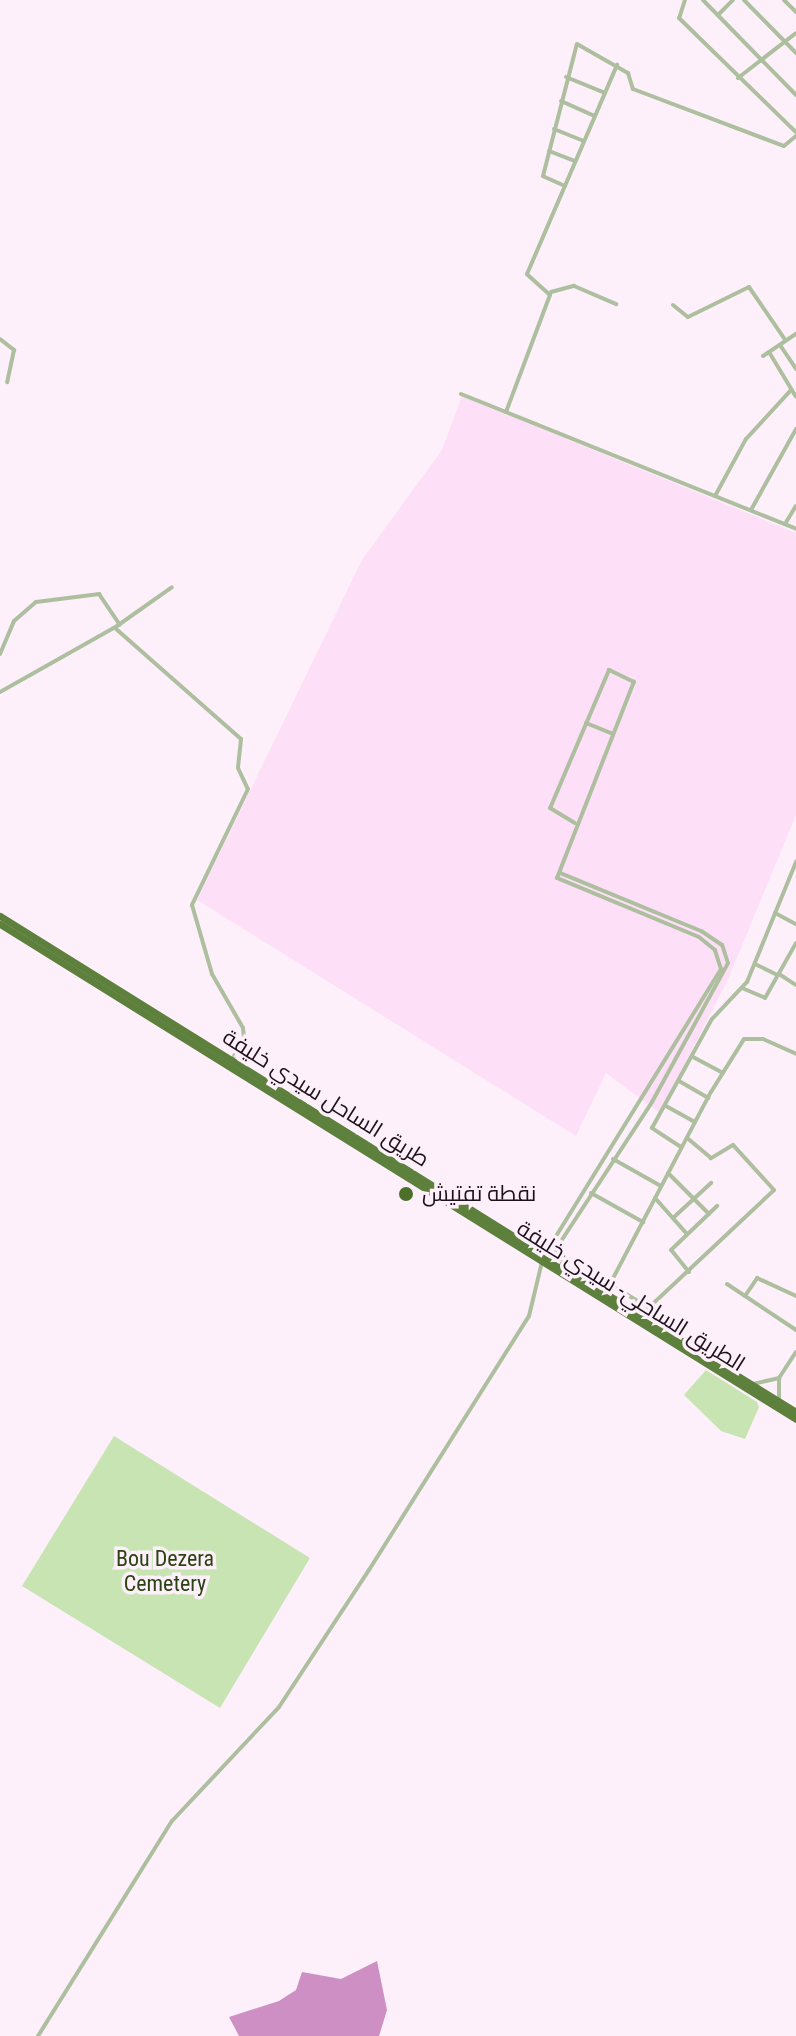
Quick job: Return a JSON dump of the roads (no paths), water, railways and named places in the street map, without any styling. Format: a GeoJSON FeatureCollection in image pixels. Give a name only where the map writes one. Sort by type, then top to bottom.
{"type":"FeatureCollection","features":[{"type":"Feature","properties":{"kind":"highway","name":"طريق الساحل سيدي خليفة"},"geometry":{"type":"LineString","coordinates":[[0,916],[533,1248],[545,1262],[567,1269],[796,1412]]}},
{"type":"Feature","properties":{"kind":"highway","name":"الطريق الساحلي- سيدي خليفة"},"geometry":{"type":"LineString","coordinates":[[0,924],[796,1419]]}},
{"type":"Feature","properties":{"kind":"highway"},"geometry":{"type":"LineString","coordinates":[[533,1248],[554,1245],[567,1269]]}},
{"type":"Feature","properties":{"kind":"street"},"geometry":{"type":"LineString","coordinates":[[565,186],[544,179],[566,77],[577,44],[630,75],[633,89],[784,146],[796,134],[679,18],[685,0]]}},
{"type":"Feature","properties":{"kind":"street"},"geometry":{"type":"LineString","coordinates":[[703,0],[796,95]]}},
{"type":"Feature","properties":{"kind":"street"},"geometry":{"type":"LineString","coordinates":[[718,15],[733,0]]}},
{"type":"Feature","properties":{"kind":"street"},"geometry":{"type":"LineString","coordinates":[[744,0],[796,53]]}},
{"type":"Feature","properties":{"kind":"street"},"geometry":{"type":"LineString","coordinates":[[784,0],[796,12]]}},
{"type":"Feature","properties":{"kind":"street"},"geometry":{"type":"LineString","coordinates":[[738,78],[796,33]]}},
{"type":"Feature","properties":{"kind":"street"},"geometry":{"type":"LineString","coordinates":[[551,292],[527,274],[617,65]]}},
{"type":"Feature","properties":{"kind":"street"},"geometry":{"type":"LineString","coordinates":[[566,77],[605,93]]}},
{"type":"Feature","properties":{"kind":"street"},"geometry":{"type":"LineString","coordinates":[[561,101],[595,116]]}},
{"type":"Feature","properties":{"kind":"street"},"geometry":{"type":"LineString","coordinates":[[554,129],[584,141]]}},
{"type":"Feature","properties":{"kind":"street"},"geometry":{"type":"LineString","coordinates":[[549,151],[575,161]]}},
{"type":"Feature","properties":{"kind":"street"},"geometry":{"type":"LineString","coordinates":[[551,292],[574,286],[616,304]]}},
{"type":"Feature","properties":{"kind":"street"},"geometry":{"type":"LineString","coordinates":[[673,305],[688,317],[749,287],[796,369]]}},
{"type":"Feature","properties":{"kind":"street"},"geometry":{"type":"LineString","coordinates":[[506,412],[551,292]]}},
{"type":"Feature","properties":{"kind":"street"},"geometry":{"type":"LineString","coordinates":[[796,334],[766,354],[796,397]]}},
{"type":"Feature","properties":{"kind":"street"},"geometry":{"type":"LineString","coordinates":[[0,339],[14,350],[7,382]]}},
{"type":"Feature","properties":{"kind":"street"},"geometry":{"type":"LineString","coordinates":[[715,496],[746,439],[791,390]]}},
{"type":"Feature","properties":{"kind":"street"},"geometry":{"type":"LineString","coordinates":[[461,394],[796,529]]}},
{"type":"Feature","properties":{"kind":"street"},"geometry":{"type":"LineString","coordinates":[[786,396],[796,397]]}},
{"type":"Feature","properties":{"kind":"street"},"geometry":{"type":"LineString","coordinates":[[751,510],[796,429]]}},
{"type":"Feature","properties":{"kind":"street"},"geometry":{"type":"LineString","coordinates":[[785,524],[796,506]]}},
{"type":"Feature","properties":{"kind":"street"},"geometry":{"type":"LineString","coordinates":[[0,692],[118,626],[172,587]]}},
{"type":"Feature","properties":{"kind":"street"},"geometry":{"type":"LineString","coordinates":[[0,654],[14,621],[36,602],[99,594],[118,626],[241,739],[238,768],[248,789],[192,905],[212,974],[243,1028],[232,1060]]}},
{"type":"Feature","properties":{"kind":"street"},"geometry":{"type":"LineString","coordinates":[[38,2036],[172,1821],[285,1699],[529,1316],[545,1262],[554,1245],[728,968],[725,950],[700,934],[558,875],[575,823],[632,687],[634,678],[629,676],[606,671],[550,808],[575,823]]}},
{"type":"Feature","properties":{"kind":"street"},"geometry":{"type":"LineString","coordinates":[[585,723],[613,734]]}},
{"type":"Feature","properties":{"kind":"street"},"geometry":{"type":"LineString","coordinates":[[681,1147],[653,1131],[712,1019],[742,988],[796,862]]}},
{"type":"Feature","properties":{"kind":"street"},"geometry":{"type":"LineString","coordinates":[[775,913],[796,924]]}},
{"type":"Feature","properties":{"kind":"street"},"geometry":{"type":"LineString","coordinates":[[554,1245],[641,1115],[720,973],[718,955],[700,934]]}},
{"type":"Feature","properties":{"kind":"street"},"geometry":{"type":"LineString","coordinates":[[742,988],[764,998],[794,953],[796,943]]}},
{"type":"Feature","properties":{"kind":"street"},"geometry":{"type":"LineString","coordinates":[[754,964],[796,985]]}},
{"type":"Feature","properties":{"kind":"street"},"geometry":{"type":"LineString","coordinates":[[605,1293],[708,1098],[748,1037],[796,1054]]}},
{"type":"Feature","properties":{"kind":"street"},"geometry":{"type":"LineString","coordinates":[[692,1057],[723,1073]]}},
{"type":"Feature","properties":{"kind":"street"},"geometry":{"type":"LineString","coordinates":[[679,1081],[708,1098]]}},
{"type":"Feature","properties":{"kind":"street"},"geometry":{"type":"LineString","coordinates":[[666,1106],[695,1122]]}},
{"type":"Feature","properties":{"kind":"street"},"geometry":{"type":"LineString","coordinates":[[636,1111],[641,1115]]}},
{"type":"Feature","properties":{"kind":"street"},"geometry":{"type":"LineString","coordinates":[[641,1315],[774,1190],[733,1145],[711,1158],[687,1138]]}},
{"type":"Feature","properties":{"kind":"street"},"geometry":{"type":"LineString","coordinates":[[613,1159],[661,1186]]}},
{"type":"Feature","properties":{"kind":"street"},"geometry":{"type":"LineString","coordinates":[[668,1173],[709,1214]]}},
{"type":"Feature","properties":{"kind":"street"},"geometry":{"type":"LineString","coordinates":[[673,1218],[711,1183]]}},
{"type":"Feature","properties":{"kind":"street"},"geometry":{"type":"LineString","coordinates":[[591,1193],[643,1222]]}},
{"type":"Feature","properties":{"kind":"street"},"geometry":{"type":"LineString","coordinates":[[655,1198],[687,1234]]}},
{"type":"Feature","properties":{"kind":"street"},"geometry":{"type":"LineString","coordinates":[[689,1272],[671,1252],[717,1206]]}},
{"type":"Feature","properties":{"kind":"street"},"geometry":{"type":"LineString","coordinates":[[745,1296],[757,1278],[796,1296]]}},
{"type":"Feature","properties":{"kind":"street"},"geometry":{"type":"LineString","coordinates":[[610,1284],[649,1308]]}},
{"type":"Feature","properties":{"kind":"street"},"geometry":{"type":"LineString","coordinates":[[727,1284],[796,1330]]}},
{"type":"Feature","properties":{"kind":"street"},"geometry":{"type":"LineString","coordinates":[[779,1401],[779,1378],[796,1352]]}},
{"type":"Feature","properties":{"kind":"street"},"geometry":{"type":"LineString","coordinates":[[751,1384],[779,1378]]}},
{"type":"Feature","properties":{"kind":"place","name":"نقطة تفتيش"},"geometry":{"type":"Point","coordinates":[406,1194]}},
{"type":"Feature","properties":{"kind":"park label","name":"Bou Dezera Cemetery"},"geometry":{"type":"Point","coordinates":[165,1570]}}]}
